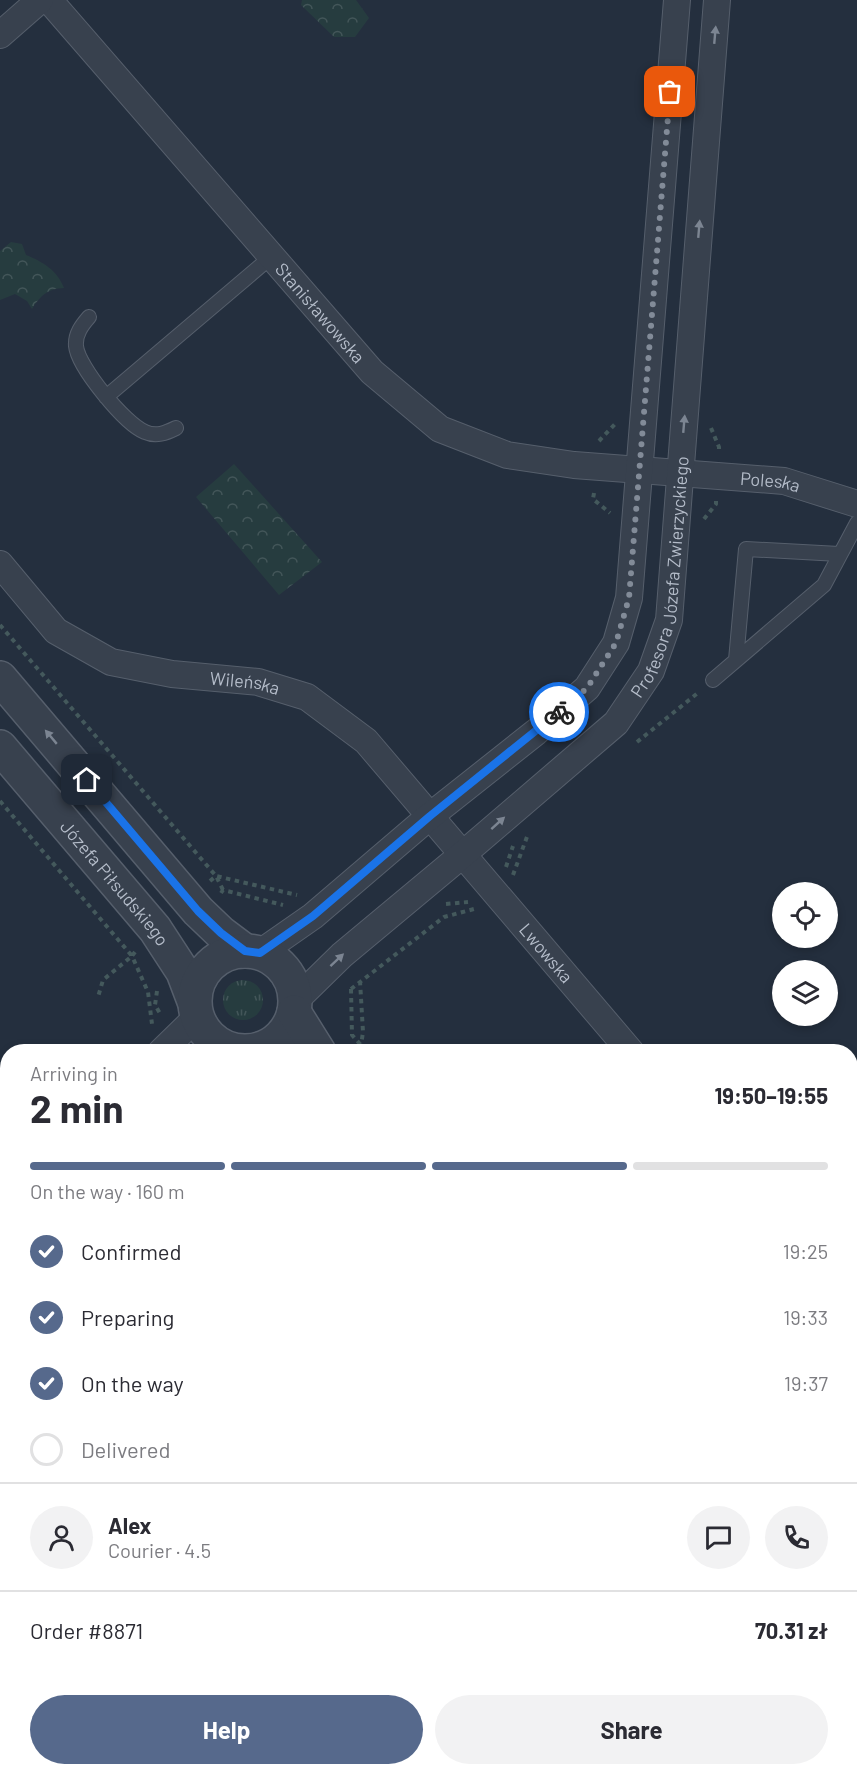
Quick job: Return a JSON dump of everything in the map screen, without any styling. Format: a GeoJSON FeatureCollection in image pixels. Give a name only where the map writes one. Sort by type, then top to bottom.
{"type":"FeatureCollection","features":[{"type":"Feature","properties":{"kind":"street"},"geometry":{"type":"LineString","coordinates":[[0,35],[40,0]]}},
{"type":"Feature","properties":{"kind":"street","name":"Stanisławowska"},"geometry":{"type":"LineString","coordinates":[[49,0],[372,372],[440,429],[507,455],[596,467],[680,473]]}},
{"type":"Feature","properties":{"kind":"street","name":"Profesora Józefa Zwierzyckiego"},"geometry":{"type":"LineString","coordinates":[[253,952],[313,916],[430,816],[536,732],[587,688],[616,643],[629,598],[677,0]]}},
{"type":"Feature","properties":{"kind":"street","name":"Profesora Józefa Zwierzyckiego"},"geometry":{"type":"LineString","coordinates":[[295,1006],[342,955],[616,723],[651,671],[669,620],[717,0]]}},
{"type":"Feature","properties":{"kind":"street","name":"Poleska"},"geometry":{"type":"LineString","coordinates":[[680,473],[784,482],[857,504]]}},
{"type":"Feature","properties":{"kind":"street","name":"Wileńska"},"geometry":{"type":"LineString","coordinates":[[0,564],[56,631],[111,662],[172,675],[258,682],[307,697],[366,741],[462,855]]}},
{"type":"Feature","properties":{"kind":"street"},"geometry":{"type":"LineString","coordinates":[[0,678],[198,911],[221,933],[253,952],[274,960],[286,971],[293,985],[295,1006],[315,1044]]}},
{"type":"Feature","properties":{"kind":"street","name":"Józefa Piłsudskiego"},"geometry":{"type":"LineString","coordinates":[[2,754],[155,929],[183,972],[196,1009]]}},
{"type":"Feature","properties":{"kind":"street","name":"Lwowska"},"geometry":{"type":"LineString","coordinates":[[462,855],[624,1044]]}},
{"type":"Feature","properties":{"kind":"street"},"geometry":{"type":"LineString","coordinates":[[220,1044],[210,1038],[202,1028],[196,1009],[196,986],[204,971],[215,960],[229,953],[253,952]]}},
{"type":"Feature","properties":{"kind":"street"},"geometry":{"type":"LineString","coordinates":[[270,1044],[276,1041],[287,1028],[295,1006]]}},
{"type":"Feature","properties":{"kind":"street"},"geometry":{"type":"LineString","coordinates":[[168,1044],[196,1009]]}},
{"type":"Feature","properties":{"kind":"lane"},"geometry":{"type":"LineString","coordinates":[[106,397],[271,256]]}},
{"type":"Feature","properties":{"kind":"lane"},"geometry":{"type":"LineString","coordinates":[[89,317],[80,328],[75,343],[78,357],[106,397],[132,425],[147,433],[163,434],[176,428]]}},
{"type":"Feature","properties":{"kind":"lane"},"geometry":{"type":"LineString","coordinates":[[712,680],[824,585],[857,523]]}},
{"type":"Feature","properties":{"kind":"lane"},"geometry":{"type":"LineString","coordinates":[[736,660],[746,549],[840,554]]}},
{"type":"Feature","properties":{"kind":"path"},"geometry":{"type":"LineString","coordinates":[[618,520],[593,499],[598,443],[625,414]]}},
{"type":"Feature","properties":{"kind":"path"},"geometry":{"type":"LineString","coordinates":[[0,625],[216,876],[224,890]]}},
{"type":"Feature","properties":{"kind":"path"},"geometry":{"type":"LineString","coordinates":[[0,801],[132,956],[148,992],[152,1028],[161,1044]]}},
{"type":"Feature","properties":{"kind":"path"},"geometry":{"type":"LineString","coordinates":[[436,907],[468,902],[508,888],[530,830]]}},
{"type":"Feature","properties":{"kind":"path"},"geometry":{"type":"LineString","coordinates":[[296,894],[305,887]]}},
{"type":"Feature","properties":{"kind":"path"},"geometry":{"type":"LineString","coordinates":[[351,989],[444,917],[484,907],[496,892]]}},
{"type":"Feature","properties":{"kind":"path"},"geometry":{"type":"LineString","coordinates":[[98,997],[103,980],[132,956]]}},
{"type":"Feature","properties":{"kind":"green space"},"geometry":{"type":"Polygon","coordinates":[[[302,0],[356,0],[369,18],[355,37],[334,37],[301,5],[302,0]]]}},
{"type":"Feature","properties":{"kind":"green space"},"geometry":{"type":"Polygon","coordinates":[[[11,242],[22,244],[26,255],[49,267],[64,288],[45,294],[32,309],[27,301],[15,294],[0,300],[0,251],[11,242]]]}},
{"type":"Feature","properties":{"kind":"green space"},"geometry":{"type":"Polygon","coordinates":[[[234,464],[322,562],[279,595],[196,497],[234,464]]]}},
{"type":"Feature","properties":{"kind":"green space"},"geometry":{"type":"Polygon","coordinates":[[[243,980],[251,981],[257,986],[262,992],[262,1008],[257,1014],[251,1019],[243,1020],[235,1019],[229,1014],[224,1008],[223,1000],[224,992],[229,986],[235,981],[243,980]]]}},
{"type":"Feature","properties":{"kind":"way so far"},"geometry":{"type":"LineString","coordinates":[[559,712],[587,688],[616,643],[629,598],[670,92]]}},
{"type":"Feature","properties":{"kind":"route"},"geometry":{"type":"LineString","coordinates":[[87,780],[198,911],[221,933],[245,951],[260,953],[313,916],[430,816],[559,712]]}}]}
